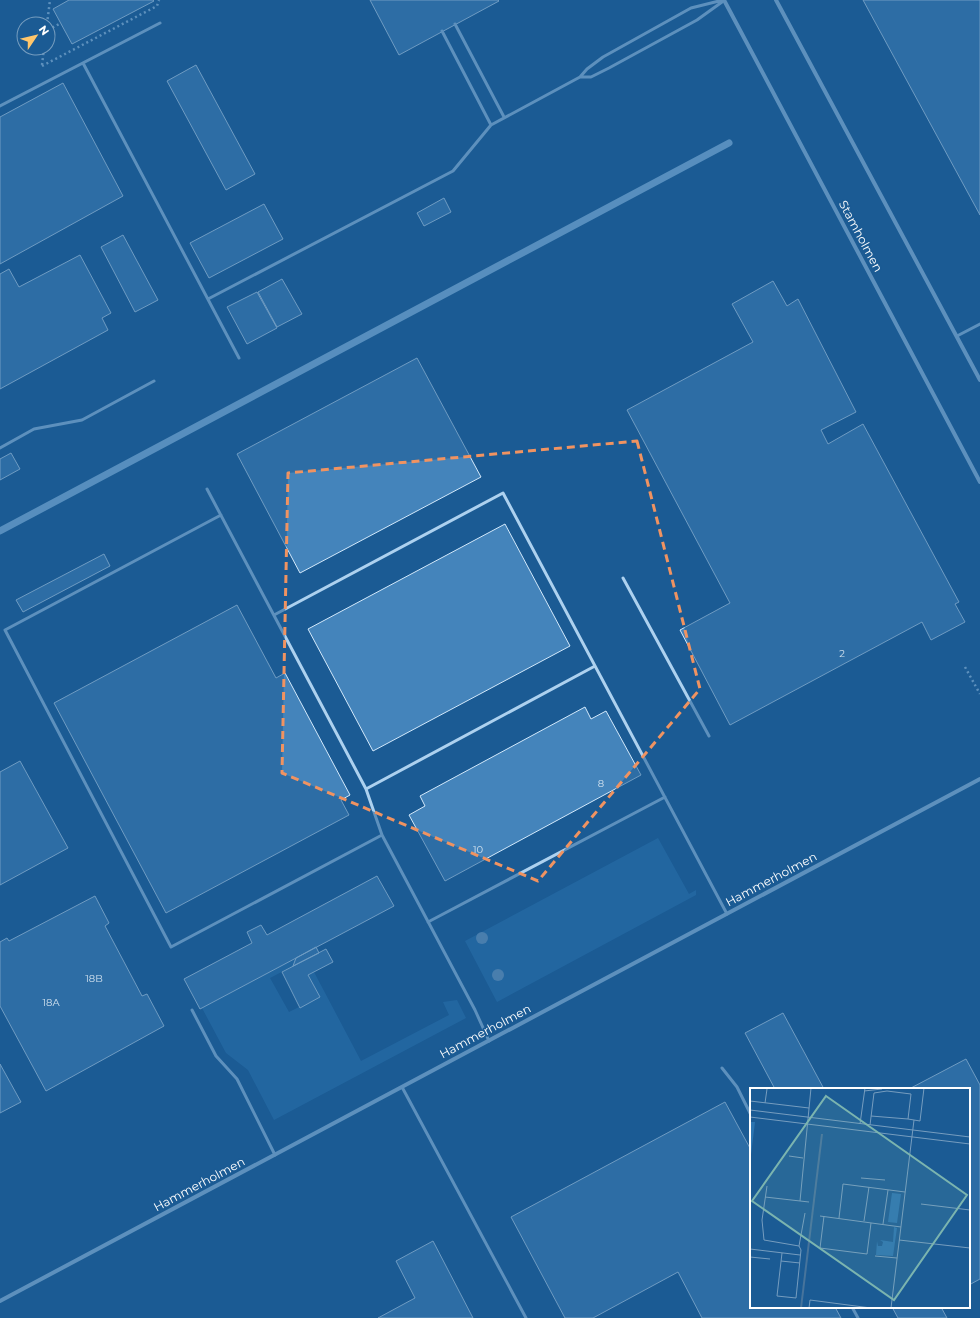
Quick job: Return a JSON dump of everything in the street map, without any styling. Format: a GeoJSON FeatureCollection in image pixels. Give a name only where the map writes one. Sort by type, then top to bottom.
{"type":"FeatureCollection","features":[{"type":"Feature","properties":{"kind":"street","name":"Stamholmen"},"geometry":{"type":"LineString","coordinates":[[724,0],[980,482]]}},
{"type":"Feature","properties":{"kind":"street"},"geometry":{"type":"LineString","coordinates":[[776,0],[980,380]]}},
{"type":"Feature","properties":{"kind":"street","name":"Hammerholmen"},"geometry":{"type":"LineString","coordinates":[[0,1301],[980,779]]}},
{"type":"Feature","properties":{"kind":"lane"},"geometry":{"type":"LineString","coordinates":[[208,299],[453,171],[491,125],[580,77],[586,69],[603,56],[691,8],[724,0]]}},
{"type":"Feature","properties":{"kind":"lane"},"geometry":{"type":"LineString","coordinates":[[580,77],[591,77],[609,68],[697,20],[724,0]]}},
{"type":"Feature","properties":{"kind":"lane"},"geometry":{"type":"LineString","coordinates":[[0,106],[160,23]]}},
{"type":"Feature","properties":{"kind":"lane"},"geometry":{"type":"LineString","coordinates":[[455,24],[504,118]]}},
{"type":"Feature","properties":{"kind":"lane"},"geometry":{"type":"LineString","coordinates":[[442,31],[491,125]]}},
{"type":"Feature","properties":{"kind":"lane"},"geometry":{"type":"LineString","coordinates":[[83,63],[239,358]]}},
{"type":"Feature","properties":{"kind":"lane"},"geometry":{"type":"LineString","coordinates":[[957,336],[980,324]]}},
{"type":"Feature","properties":{"kind":"lane"},"geometry":{"type":"LineString","coordinates":[[0,448],[34,429],[82,420],[154,381]]}},
{"type":"Feature","properties":{"kind":"lane"},"geometry":{"type":"LineString","coordinates":[[207,489],[366,789],[382,835],[475,1010],[489,1041]]}},
{"type":"Feature","properties":{"kind":"lane"},"geometry":{"type":"LineString","coordinates":[[274,615],[503,493],[727,914]]}},
{"type":"Feature","properties":{"kind":"lane"},"geometry":{"type":"LineString","coordinates":[[221,515],[4,630],[171,947],[382,835]]}},
{"type":"Feature","properties":{"kind":"lane"},"geometry":{"type":"LineString","coordinates":[[623,578],[709,736]]}},
{"type":"Feature","properties":{"kind":"lane"},"geometry":{"type":"LineString","coordinates":[[366,789],[595,666]]}},
{"type":"Feature","properties":{"kind":"lane"},"geometry":{"type":"LineString","coordinates":[[428,922],[665,797]]}},
{"type":"Feature","properties":{"kind":"lane"},"geometry":{"type":"LineString","coordinates":[[192,1010],[216,1056],[237,1079],[275,1155]]}},
{"type":"Feature","properties":{"kind":"lane"},"geometry":{"type":"LineString","coordinates":[[722,1068],[737,1087],[750,1113]]}},
{"type":"Feature","properties":{"kind":"lane"},"geometry":{"type":"LineString","coordinates":[[402,1087],[526,1318]]}},
{"type":"Feature","properties":{"kind":"lane"},"geometry":{"type":"LineString","coordinates":[[853,1308],[858,1318]]}},
{"type":"Feature","properties":{"kind":"path"},"geometry":{"type":"LineString","coordinates":[[48,16],[50,0]]}},
{"type":"Feature","properties":{"kind":"path"},"geometry":{"type":"LineString","coordinates":[[42,66],[157,6],[159,0]]}},
{"type":"Feature","properties":{"kind":"path"},"geometry":{"type":"LineString","coordinates":[[56,26],[61,23]]}},
{"type":"Feature","properties":{"kind":"path"},"geometry":{"type":"LineString","coordinates":[[43,56],[42,66],[50,80]]}},
{"type":"Feature","properties":{"kind":"path"},"geometry":{"type":"LineString","coordinates":[[965,667],[980,694]]}},
{"type":"Feature","properties":{"kind":"highlighted area"},"geometry":{"type":"Polygon","coordinates":[[[637,441],[700,689],[538,881],[282,773],[288,473],[637,441]]]}},
{"type":"Feature","properties":{"kind":"shaded area"},"geometry":{"type":"Polygon","coordinates":[[[658,838],[689,894],[696,890],[696,895],[497,1002],[465,941],[658,838]]]}},
{"type":"Feature","properties":{"kind":"shaded area"},"geometry":{"type":"Polygon","coordinates":[[[296,958],[293,966],[270,978],[289,1012],[319,997],[308,975],[314,972],[361,1061],[449,1015],[443,1002],[457,1000],[466,1018],[274,1120],[248,1070],[226,1053],[202,1008],[296,958]]]}},
{"type":"Feature","properties":{"kind":"building"},"geometry":{"type":"Polygon","coordinates":[[[69,0],[154,1],[72,44],[53,9],[69,0]]]}},
{"type":"Feature","properties":{"kind":"building"},"geometry":{"type":"Polygon","coordinates":[[[370,0],[498,0],[499,1],[399,55],[370,0]]]}},
{"type":"Feature","properties":{"kind":"building"},"geometry":{"type":"Polygon","coordinates":[[[863,0],[980,0],[980,215],[863,0]]]}},
{"type":"Feature","properties":{"kind":"building"},"geometry":{"type":"Polygon","coordinates":[[[196,65],[255,174],[226,190],[167,81],[196,65]]]}},
{"type":"Feature","properties":{"kind":"building"},"geometry":{"type":"Polygon","coordinates":[[[63,83],[123,196],[0,264],[0,117],[63,83]]]}},
{"type":"Feature","properties":{"kind":"building"},"geometry":{"type":"Polygon","coordinates":[[[444,198],[451,212],[424,226],[417,213],[444,198]]]}},
{"type":"Feature","properties":{"kind":"building"},"geometry":{"type":"Polygon","coordinates":[[[264,204],[283,239],[209,278],[190,243],[264,204]]]}},
{"type":"Feature","properties":{"kind":"building"},"geometry":{"type":"Polygon","coordinates":[[[123,235],[158,300],[135,312],[101,247],[123,235]]]}},
{"type":"Feature","properties":{"kind":"building"},"geometry":{"type":"Polygon","coordinates":[[[80,255],[111,313],[102,318],[108,330],[0,389],[0,274],[9,269],[19,287],[80,255]]]}},
{"type":"Feature","properties":{"kind":"building"},"geometry":{"type":"Polygon","coordinates":[[[282,279],[302,314],[277,327],[258,292],[282,279]]]}},
{"type":"Feature","properties":{"kind":"building"},"geometry":{"type":"Polygon","coordinates":[[[773,281],[787,306],[798,299],[856,412],[821,430],[828,444],[863,424],[959,602],[955,604],[965,622],[931,640],[922,622],[730,725],[680,630],[730,603],[627,410],[753,342],[732,304],[773,281]]]}},
{"type":"Feature","properties":{"kind":"building"},"geometry":{"type":"Polygon","coordinates":[[[257,292],[277,328],[247,344],[227,307],[257,292]]]}},
{"type":"Feature","properties":{"kind":"building"},"geometry":{"type":"Polygon","coordinates":[[[417,358],[481,477],[300,573],[237,454],[417,358]]]}},
{"type":"Feature","properties":{"kind":"building"},"geometry":{"type":"Polygon","coordinates":[[[11,453],[20,469],[0,480],[0,459],[11,453]]]}},
{"type":"Feature","properties":{"kind":"building"},"geometry":{"type":"Polygon","coordinates":[[[505,524],[570,646],[373,751],[308,629],[505,524]]]}},
{"type":"Feature","properties":{"kind":"building"},"geometry":{"type":"Polygon","coordinates":[[[104,554],[110,566],[23,612],[16,600],[104,554]]]}},
{"type":"Feature","properties":{"kind":"building"},"geometry":{"type":"Polygon","coordinates":[[[237,605],[276,678],[285,673],[350,795],[341,800],[349,815],[166,913],[54,703],[237,605]]]}},
{"type":"Feature","properties":{"kind":"building"},"geometry":{"type":"Polygon","coordinates":[[[585,707],[591,719],[606,711],[641,775],[445,881],[409,815],[425,806],[420,796],[585,707]]]}},
{"type":"Feature","properties":{"kind":"building"},"geometry":{"type":"Polygon","coordinates":[[[20,761],[68,848],[0,885],[0,772],[20,761]]]}},
{"type":"Feature","properties":{"kind":"building"},"geometry":{"type":"Polygon","coordinates":[[[377,876],[394,906],[200,1009],[184,979],[252,943],[247,932],[261,925],[267,935],[377,876]]]}},
{"type":"Feature","properties":{"kind":"building"},"geometry":{"type":"Polygon","coordinates":[[[95,896],[109,923],[105,926],[142,996],[147,994],[164,1026],[46,1091],[0,1006],[0,942],[7,938],[9,941],[95,896]]]}},
{"type":"Feature","properties":{"kind":"building"},"geometry":{"type":"Polygon","coordinates":[[[316,947],[319,953],[293,966],[296,958],[316,947]]]}},
{"type":"Feature","properties":{"kind":"building"},"geometry":{"type":"Polygon","coordinates":[[[326,949],[333,962],[308,975],[320,997],[300,1008],[282,972],[326,949]]]}},
{"type":"Feature","properties":{"kind":"building"},"geometry":{"type":"Polygon","coordinates":[[[783,1013],[823,1088],[774,1088],[745,1033],[783,1013]]]}},
{"type":"Feature","properties":{"kind":"building"},"geometry":{"type":"Polygon","coordinates":[[[966,1059],[980,1085],[980,1279],[970,1284],[970,1088],[911,1088],[966,1059]]]}},
{"type":"Feature","properties":{"kind":"building"},"geometry":{"type":"Polygon","coordinates":[[[0,1064],[21,1102],[0,1113],[0,1064]]]}},
{"type":"Feature","properties":{"kind":"building"},"geometry":{"type":"Polygon","coordinates":[[[725,1102],[750,1148],[750,1308],[836,1308],[841,1318],[702,1318],[678,1272],[593,1318],[565,1318],[511,1217],[725,1102]]]}},
{"type":"Feature","properties":{"kind":"building"},"geometry":{"type":"Polygon","coordinates":[[[433,1241],[473,1318],[378,1318],[415,1298],[396,1261],[433,1241]]]}},
{"type":"Feature","properties":{"kind":"building"},"geometry":{"type":"Polygon","coordinates":[[[893,1308],[942,1308],[947,1318],[898,1318],[893,1308]]]}},
{"type":"Feature","properties":{"kind":"waterway"},"geometry":{"type":"LineString","coordinates":[[0,531],[729,143]]}}]}
